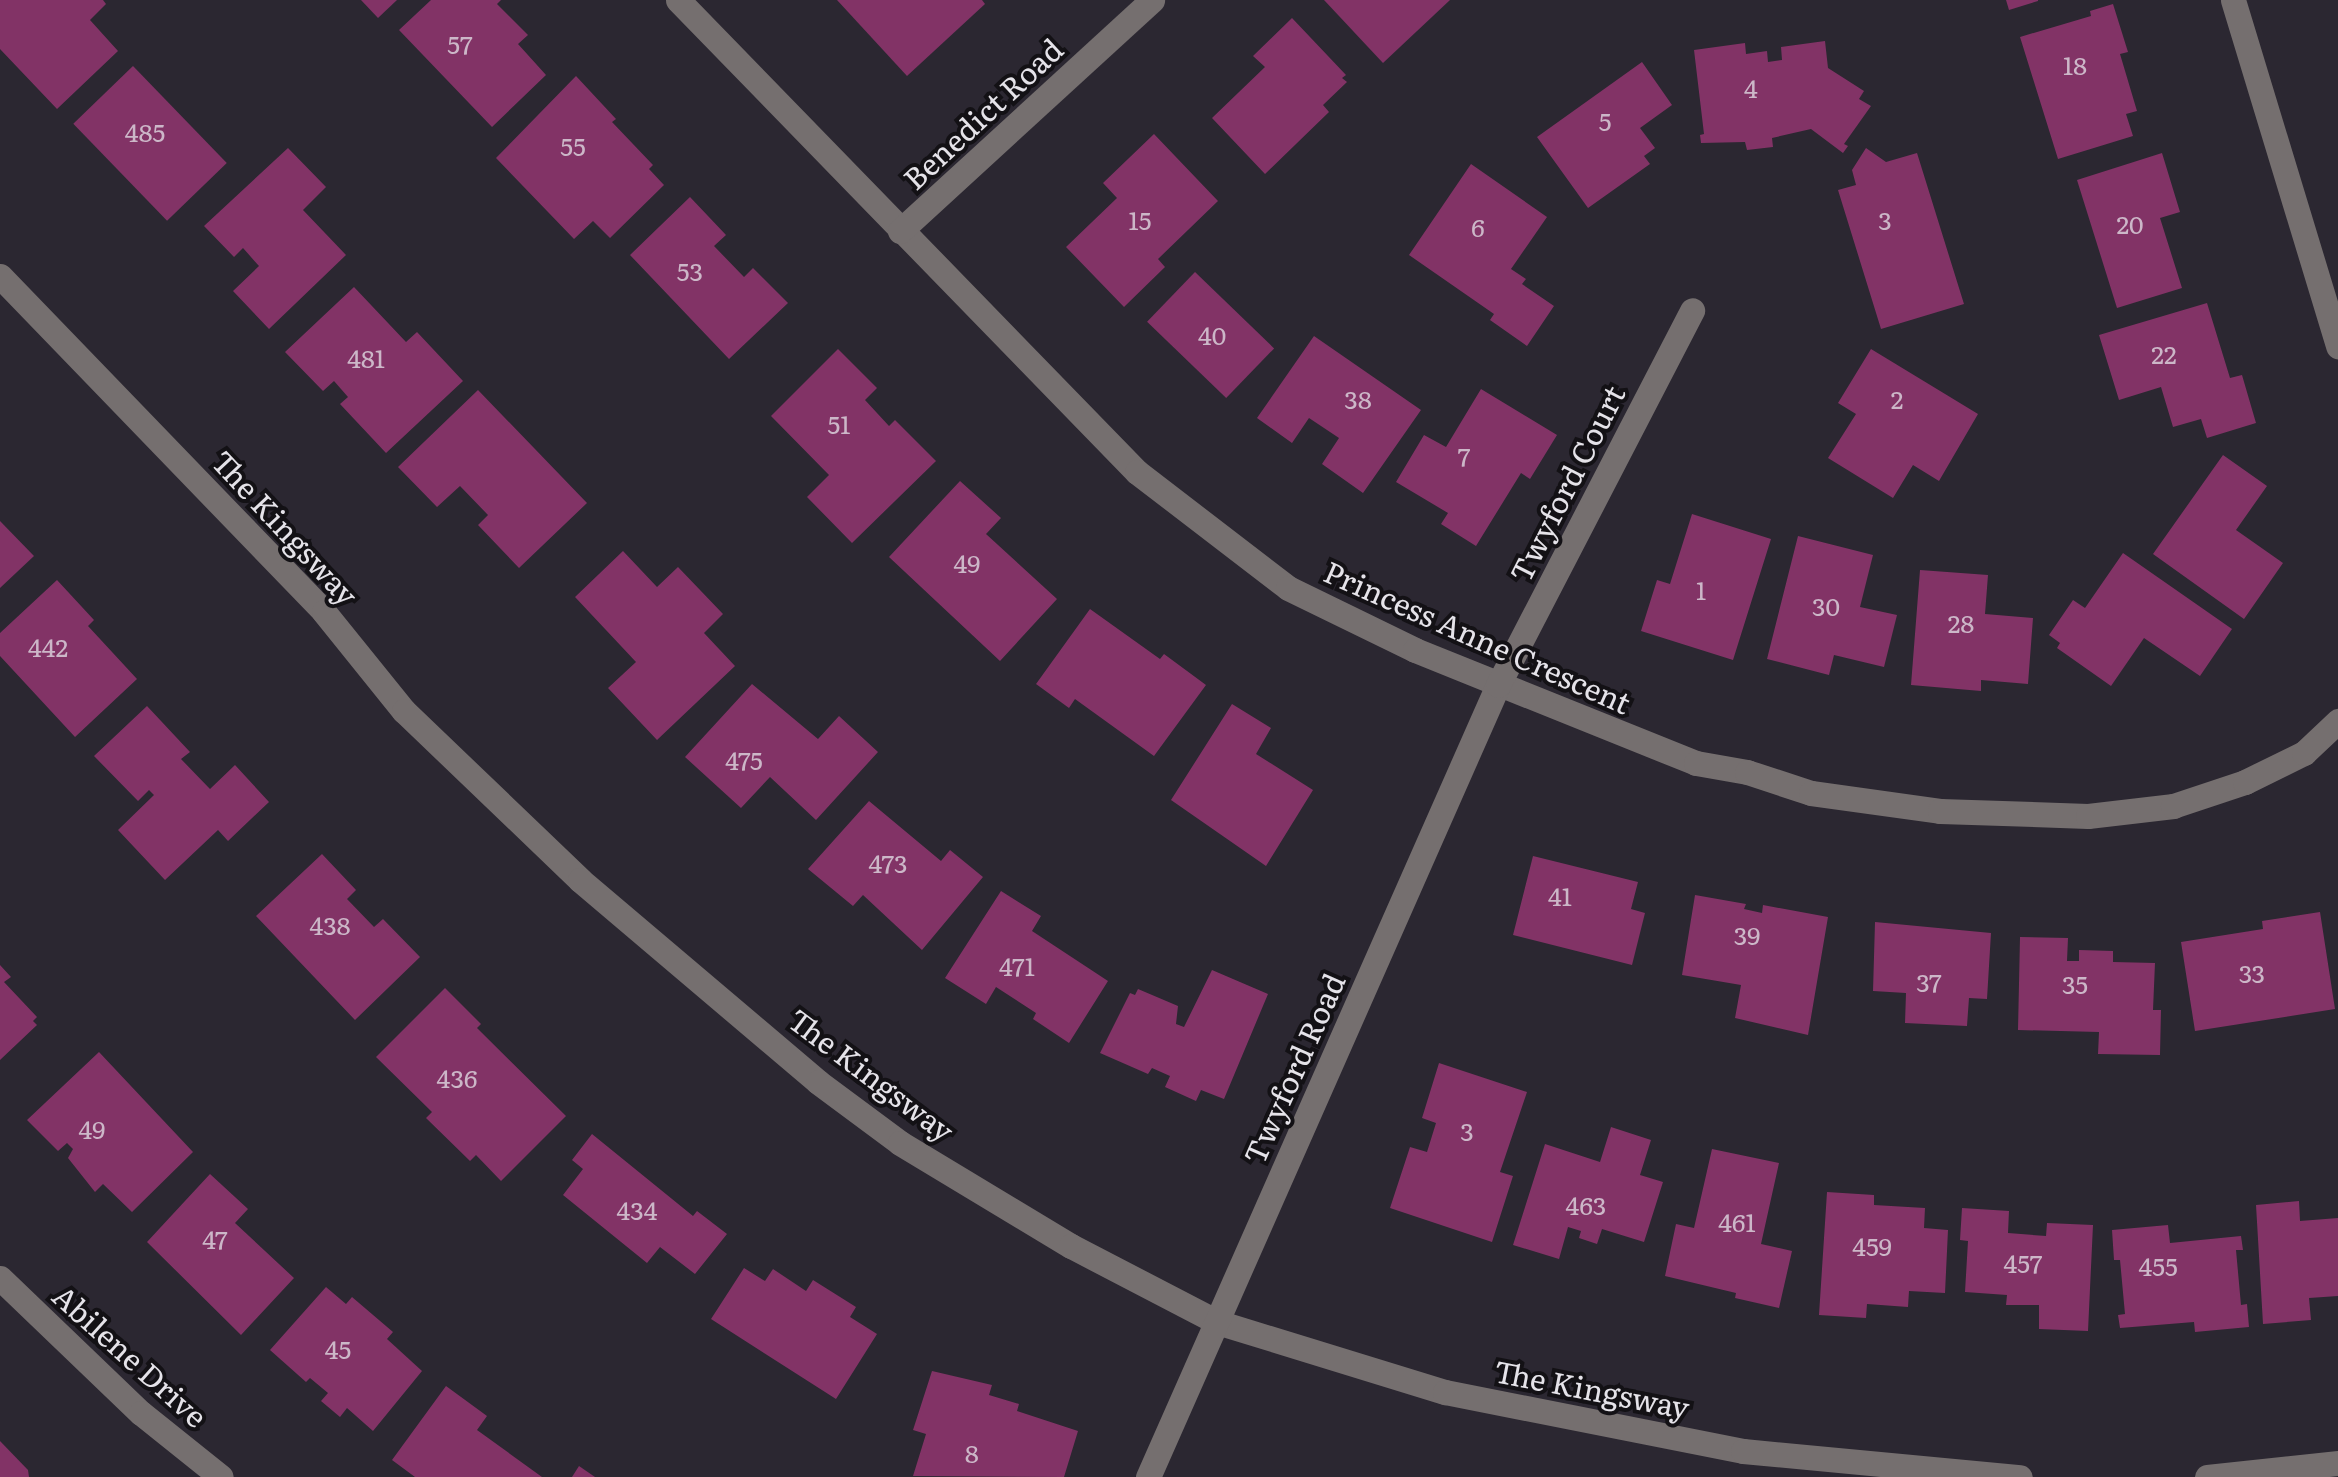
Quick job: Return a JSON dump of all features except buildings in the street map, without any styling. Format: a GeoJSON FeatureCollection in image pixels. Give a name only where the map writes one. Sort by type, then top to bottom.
{"type":"FeatureCollection","features":[{"type":"Feature","properties":{"kind":"street","name":"Princess Anne Crescent"},"geometry":{"type":"LineString","coordinates":[[678,0],[1137,472],[1288,588],[1352,622],[1696,764],[1747,772],[1811,794],[1957,812],[2088,816],[2173,806],[2245,782],[2304,752],[2338,721]]}},
{"type":"Feature","properties":{"kind":"street","name":"Benedict Road"},"geometry":{"type":"LineString","coordinates":[[900,231],[1152,0]]}},
{"type":"Feature","properties":{"kind":"street"},"geometry":{"type":"LineString","coordinates":[[2233,0],[2338,346]]}},
{"type":"Feature","properties":{"kind":"street","name":"The Kingsway"},"geometry":{"type":"LineString","coordinates":[[0,276],[324,612],[404,712],[580,880],[818,1082],[900,1143],[1086,1254],[1217,1322],[1445,1392],[1743,1451],[2020,1477]]}},
{"type":"Feature","properties":{"kind":"street","name":"Twyford Court"},"geometry":{"type":"LineString","coordinates":[[1498,685],[1692,310]]}},
{"type":"Feature","properties":{"kind":"street","name":"Twyford Road"},"geometry":{"type":"LineString","coordinates":[[1148,1477],[1498,685]]}},
{"type":"Feature","properties":{"kind":"street","name":"Abilene Drive"},"geometry":{"type":"LineString","coordinates":[[0,1278],[141,1414],[221,1477]]}},
{"type":"Feature","properties":{"kind":"street"},"geometry":{"type":"LineString","coordinates":[[2207,1477],[2338,1464]]}}]}
